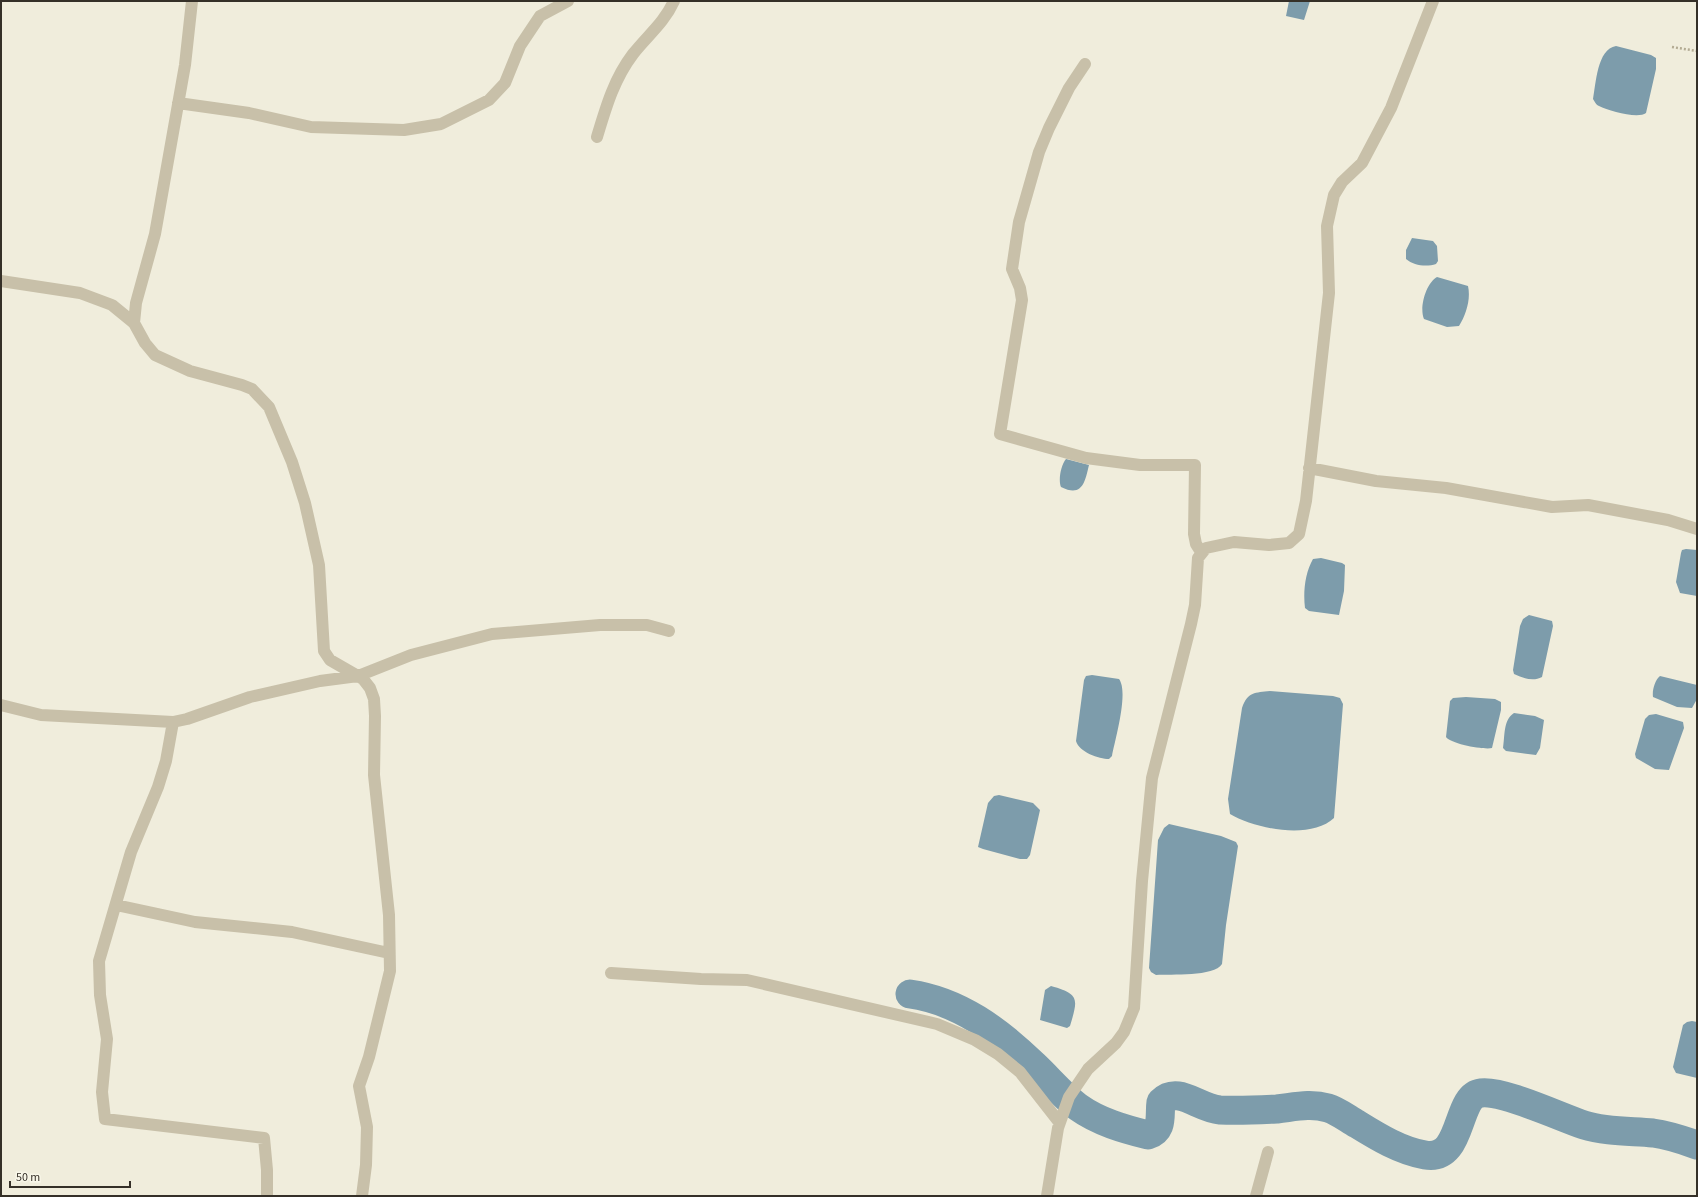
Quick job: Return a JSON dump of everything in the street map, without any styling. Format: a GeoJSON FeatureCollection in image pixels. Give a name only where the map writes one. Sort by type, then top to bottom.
{"type":"FeatureCollection","features":[{"type":"Feature","properties":{"kind":"street"},"geometry":{"type":"LineString","coordinates":[[134,323],[136,302],[155,234],[185,65],[192,1]]}},
{"type":"Feature","properties":{"kind":"street"},"geometry":{"type":"LineString","coordinates":[[178,103],[264,116],[311,127],[404,130],[440,124],[489,100],[505,83],[520,46],[529,29],[540,16],[568,1]]}},
{"type":"Feature","properties":{"kind":"street"},"geometry":{"type":"LineString","coordinates":[[597,137],[607,102],[615,83],[643,41],[660,26],[674,1]]}},
{"type":"Feature","properties":{"kind":"street"},"geometry":{"type":"LineString","coordinates":[[1047,1196],[1061,1117],[1077,1084],[1088,1069],[1116,1043],[1124,1032],[1134,1008],[1142,881],[1151,784],[1157,752],[1191,624],[1195,605],[1197,566],[1201,552],[1206,548],[1234,542],[1269,545],[1289,543],[1299,534],[1302,523],[1309,468],[1330,283],[1327,226],[1334,195],[1342,182],[1362,163],[1391,108],[1433,1]]}},
{"type":"Feature","properties":{"kind":"street"},"geometry":{"type":"LineString","coordinates":[[1085,64],[1069,88],[1049,128],[1039,152],[1019,222],[1012,269],[1020,288],[1022,300],[1000,434],[1086,458],[1140,465],[1195,465],[1194,534],[1196,544],[1201,552]]}},
{"type":"Feature","properties":{"kind":"street"},"geometry":{"type":"LineString","coordinates":[[1,281],[80,293],[112,306],[134,323],[144,343],[155,354],[190,371],[242,384],[252,389],[269,407],[292,462],[305,503],[319,566],[324,651],[330,660],[363,679],[370,688],[374,699],[374,776],[387,880],[390,971],[383,1002],[359,1086],[367,1127],[366,1165],[362,1196]]}},
{"type":"Feature","properties":{"kind":"street"},"geometry":{"type":"LineString","coordinates":[[1309,468],[1376,481],[1446,488],[1552,507],[1588,505],[1668,520],[1697,529]]}},
{"type":"Feature","properties":{"kind":"street"},"geometry":{"type":"LineString","coordinates":[[1,705],[41,714],[173,722],[187,719],[250,697],[320,681],[358,676],[411,655],[492,634],[600,625],[647,625],[669,631]]}},
{"type":"Feature","properties":{"kind":"street"},"geometry":{"type":"LineString","coordinates":[[173,722],[166,761],[158,787],[131,852],[99,961],[100,995],[107,1039],[102,1092],[106,1119],[264,1138],[267,1170],[267,1196]]}},
{"type":"Feature","properties":{"kind":"street"},"geometry":{"type":"LineString","coordinates":[[116,905],[195,922],[292,932],[389,953]]}},
{"type":"Feature","properties":{"kind":"street"},"geometry":{"type":"LineString","coordinates":[[611,973],[701,979],[747,980],[937,1024],[975,1040],[998,1054],[1020,1072],[1061,1117]]}},
{"type":"Feature","properties":{"kind":"street"},"geometry":{"type":"LineString","coordinates":[[1256,1196],[1268,1152]]}},
{"type":"Feature","properties":{"kind":"path"},"geometry":{"type":"LineString","coordinates":[[1672,46],[1697,51]]}},
{"type":"Feature","properties":{"kind":"water"},"geometry":{"type":"Polygon","coordinates":[[[1289,1],[1310,1],[1304,20],[1286,16],[1289,1]]]}},
{"type":"Feature","properties":{"kind":"water"},"geometry":{"type":"Polygon","coordinates":[[[1616,46],[1651,55],[1656,58],[1656,69],[1646,113],[1642,115],[1623,114],[1609,110],[1598,106],[1593,99],[1598,68],[1601,60],[1605,53],[1616,46]]]}},
{"type":"Feature","properties":{"kind":"water"},"geometry":{"type":"Polygon","coordinates":[[[1412,238],[1433,241],[1437,246],[1438,261],[1436,264],[1421,265],[1406,259],[1406,250],[1412,238]]]}},
{"type":"Feature","properties":{"kind":"water"},"geometry":{"type":"Polygon","coordinates":[[[1437,277],[1468,286],[1469,296],[1467,307],[1459,326],[1447,327],[1424,319],[1422,309],[1424,296],[1433,280],[1437,277]]]}},
{"type":"Feature","properties":{"kind":"water"},"geometry":{"type":"Polygon","coordinates":[[[1066,459],[1089,465],[1084,482],[1078,489],[1068,490],[1061,487],[1060,473],[1066,459]]]}},
{"type":"Feature","properties":{"kind":"water"},"geometry":{"type":"Polygon","coordinates":[[[1682,550],[1697,550],[1697,596],[1680,593],[1676,582],[1681,553],[1682,550]]]}},
{"type":"Feature","properties":{"kind":"water"},"geometry":{"type":"Polygon","coordinates":[[[1321,558],[1345,565],[1344,591],[1339,615],[1309,611],[1305,608],[1304,596],[1306,576],[1313,559],[1321,558]]]}},
{"type":"Feature","properties":{"kind":"water"},"geometry":{"type":"Polygon","coordinates":[[[1529,615],[1552,621],[1553,626],[1542,677],[1535,679],[1528,679],[1514,674],[1513,670],[1520,626],[1523,619],[1529,615]]]}},
{"type":"Feature","properties":{"kind":"water"},"geometry":{"type":"Polygon","coordinates":[[[1092,675],[1119,679],[1122,685],[1122,705],[1112,756],[1109,759],[1100,758],[1085,752],[1076,741],[1084,680],[1086,676],[1092,675]]]}},
{"type":"Feature","properties":{"kind":"water"},"geometry":{"type":"Polygon","coordinates":[[[1660,676],[1697,685],[1697,699],[1692,708],[1677,707],[1653,697],[1654,685],[1660,676]]]}},
{"type":"Feature","properties":{"kind":"water"},"geometry":{"type":"Polygon","coordinates":[[[1270,691],[1333,696],[1340,698],[1343,704],[1334,818],[1324,825],[1312,829],[1283,830],[1254,824],[1230,814],[1228,799],[1242,708],[1247,698],[1253,694],[1270,691]]]}},
{"type":"Feature","properties":{"kind":"water"},"geometry":{"type":"Polygon","coordinates":[[[1466,697],[1495,699],[1501,702],[1501,710],[1492,748],[1468,746],[1449,740],[1446,737],[1450,701],[1453,698],[1466,697]]]}},
{"type":"Feature","properties":{"kind":"water"},"geometry":{"type":"Polygon","coordinates":[[[1514,713],[1535,716],[1544,720],[1540,748],[1536,755],[1506,751],[1503,748],[1506,724],[1510,716],[1514,713]]]}},
{"type":"Feature","properties":{"kind":"water"},"geometry":{"type":"Polygon","coordinates":[[[1656,714],[1683,722],[1684,728],[1669,770],[1655,769],[1636,758],[1635,754],[1645,719],[1649,715],[1656,714]]]}},
{"type":"Feature","properties":{"kind":"water"},"geometry":{"type":"Polygon","coordinates":[[[999,795],[1033,803],[1040,810],[1030,855],[1027,859],[1020,859],[978,847],[988,803],[994,796],[999,795]]]}},
{"type":"Feature","properties":{"kind":"water"},"geometry":{"type":"Polygon","coordinates":[[[1169,824],[1221,836],[1236,842],[1238,846],[1226,925],[1222,964],[1217,968],[1202,973],[1156,975],[1151,972],[1149,968],[1158,840],[1164,828],[1169,824]]]}},
{"type":"Feature","properties":{"kind":"water"},"geometry":{"type":"Polygon","coordinates":[[[1051,986],[1067,992],[1072,995],[1074,999],[1075,1004],[1073,1017],[1070,1026],[1067,1028],[1040,1020],[1045,990],[1051,986]]]}},
{"type":"Feature","properties":{"kind":"water"},"geometry":{"type":"Polygon","coordinates":[[[1692,1021],[1697,1022],[1697,1078],[1676,1073],[1673,1067],[1683,1025],[1692,1021]]]}},
{"type":"Feature","properties":{"kind":"waterway"},"geometry":{"type":"LineString","coordinates":[[910,994],[945,1003],[977,1019],[1021,1052],[1078,1107],[1103,1121],[1148,1135],[1153,1133],[1159,1126],[1161,1102],[1168,1097],[1174,1096],[1189,1099],[1204,1106],[1220,1110],[1277,1109],[1296,1106],[1328,1108],[1398,1147],[1425,1155],[1438,1154],[1447,1149],[1453,1139],[1467,1105],[1473,1097],[1481,1093],[1491,1093],[1532,1105],[1584,1125],[1610,1130],[1659,1134],[1697,1145]]}}]}
